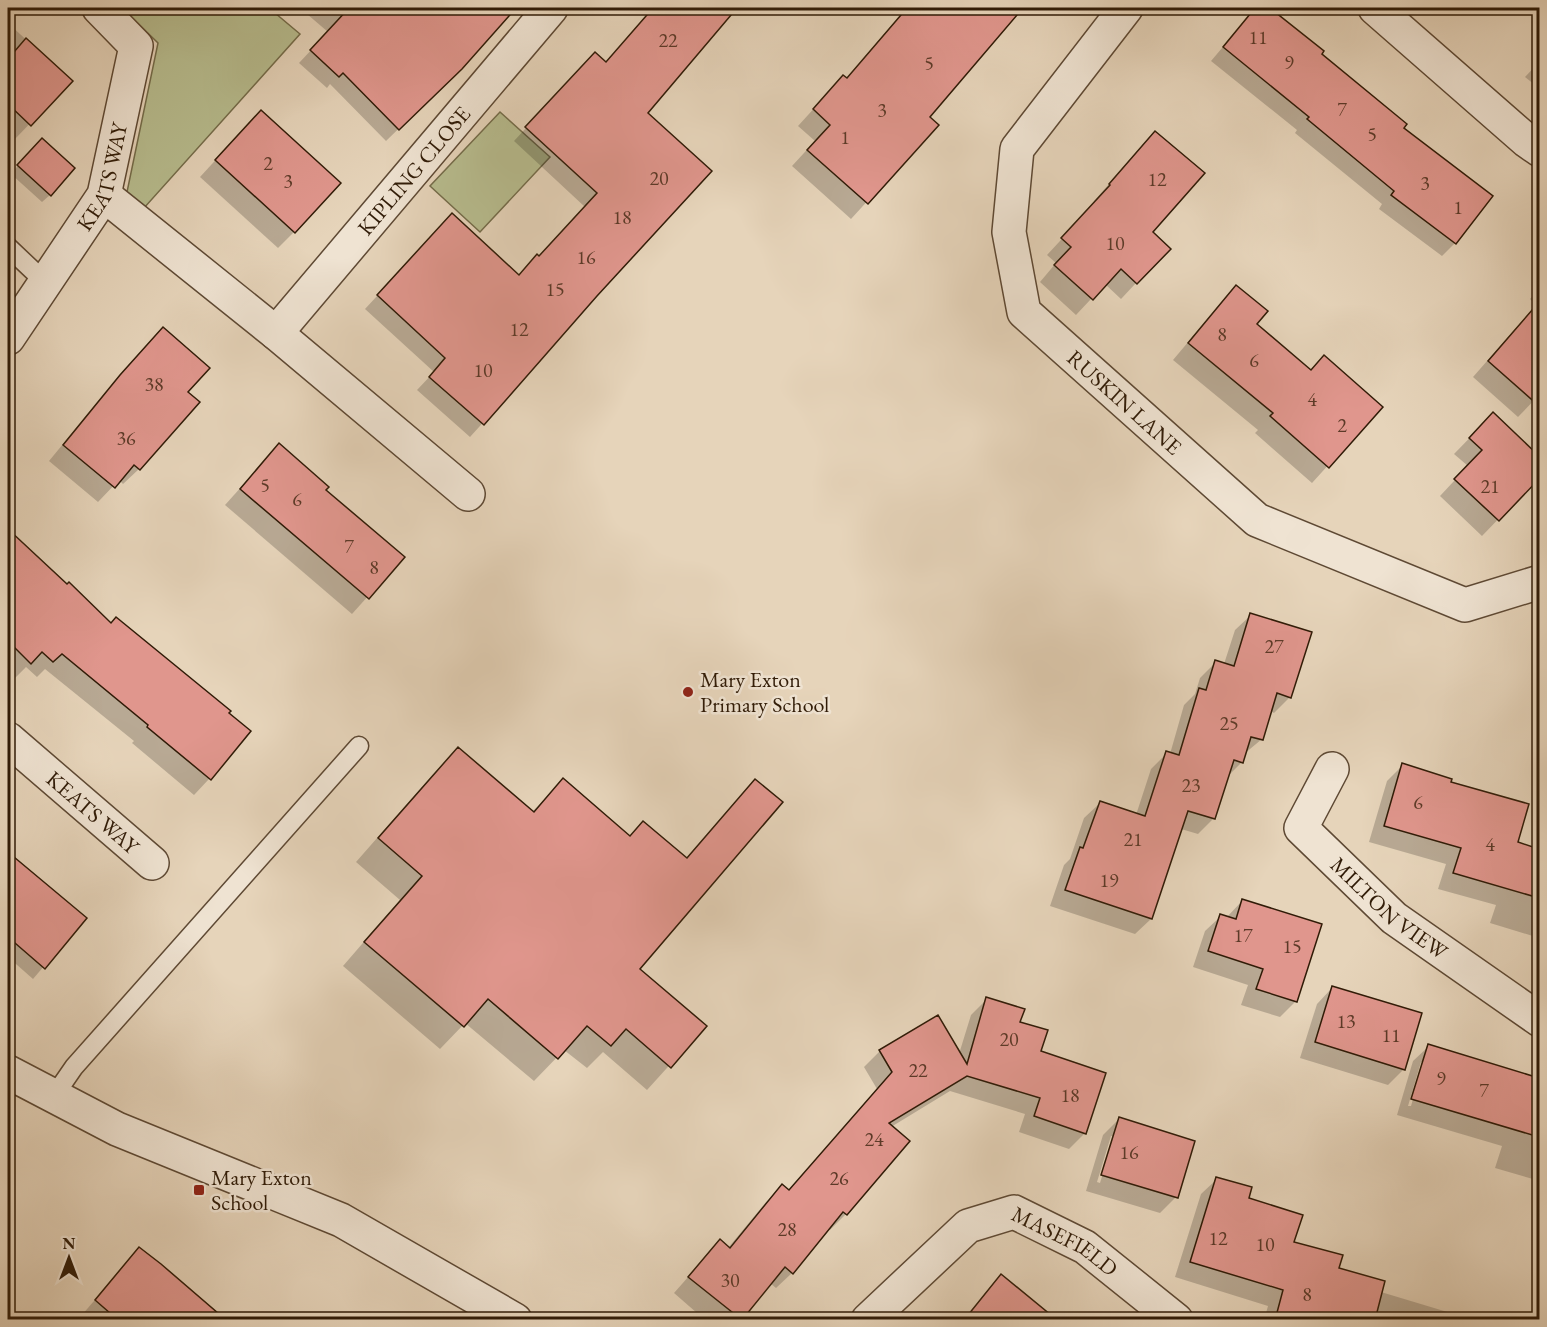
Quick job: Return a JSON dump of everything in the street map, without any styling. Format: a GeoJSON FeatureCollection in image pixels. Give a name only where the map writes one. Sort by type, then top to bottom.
{"type":"FeatureCollection","features":[{"type":"Feature","properties":{"kind":"street","name":"KEATS WAY"},"geometry":{"type":"LineString","coordinates":[[8,338],[104,195],[136,46],[99,8]]}},
{"type":"Feature","properties":{"kind":"street","name":"KIPLING CLOSE"},"geometry":{"type":"LineString","coordinates":[[276,333],[551,8]]}},
{"type":"Feature","properties":{"kind":"street","name":"RUSKIN LANE"},"geometry":{"type":"LineString","coordinates":[[1126,8],[1017,149],[1009,231],[1024,312],[1257,520],[1465,605],[1539,582]]}},
{"type":"Feature","properties":{"kind":"street"},"geometry":{"type":"LineString","coordinates":[[1375,8],[1539,150]]}},
{"type":"Feature","properties":{"kind":"street"},"geometry":{"type":"LineString","coordinates":[[104,195],[276,333],[468,494]]}},
{"type":"Feature","properties":{"kind":"street","name":"KEATS WAY"},"geometry":{"type":"LineString","coordinates":[[8,738],[152,863]]}},
{"type":"Feature","properties":{"kind":"street","name":"MILTON VIEW"},"geometry":{"type":"LineString","coordinates":[[1332,769],[1301,828],[1394,918],[1539,1020]]}},
{"type":"Feature","properties":{"kind":"street"},"geometry":{"type":"LineString","coordinates":[[8,1072],[117,1129],[341,1220],[515,1320]]}},
{"type":"Feature","properties":{"kind":"street","name":"MASEFIELD"},"geometry":{"type":"LineString","coordinates":[[868,1320],[968,1226],[1014,1212],[1085,1247],[1176,1320]]}},
{"type":"Feature","properties":{"kind":"lane"},"geometry":{"type":"LineString","coordinates":[[8,247],[45,282]]}},
{"type":"Feature","properties":{"kind":"lane"},"geometry":{"type":"LineString","coordinates":[[54,1096],[81,1058],[359,746]]}},
{"type":"Feature","properties":{"kind":"green space"},"geometry":{"type":"Polygon","coordinates":[[[122,8],[269,8],[300,34],[144,208],[127,192],[158,43],[122,8]]]}},
{"type":"Feature","properties":{"kind":"green space"},"geometry":{"type":"Polygon","coordinates":[[[500,112],[550,157],[480,232],[430,186],[500,112]]]}},
{"type":"Feature","properties":{"kind":"building"},"geometry":{"type":"Polygon","coordinates":[[[349,8],[516,8],[462,69],[399,130],[343,73],[339,77],[310,50],[349,8]]]}},
{"type":"Feature","properties":{"kind":"building"},"geometry":{"type":"Polygon","coordinates":[[[653,8],[737,8],[648,113],[712,171],[597,296],[484,425],[429,377],[445,358],[377,295],[452,213],[519,275],[537,254],[539,256],[597,193],[525,127],[595,52],[606,62],[653,8]]]}},
{"type":"Feature","properties":{"kind":"building"},"geometry":{"type":"Polygon","coordinates":[[[907,8],[1023,8],[930,117],[939,125],[868,204],[807,150],[830,125],[813,109],[843,75],[847,78],[907,8]]]}},
{"type":"Feature","properties":{"kind":"building"},"geometry":{"type":"Polygon","coordinates":[[[1255,8],[1270,8],[1324,51],[1322,54],[1407,124],[1404,128],[1493,196],[1456,244],[1391,195],[1394,191],[1307,119],[1309,117],[1223,47],[1255,8]]]}},
{"type":"Feature","properties":{"kind":"building"},"geometry":{"type":"Polygon","coordinates":[[[26,38],[73,81],[31,126],[8,104],[8,59],[26,38]]]}},
{"type":"Feature","properties":{"kind":"building"},"geometry":{"type":"Polygon","coordinates":[[[261,110],[341,183],[295,233],[215,160],[261,110]]]}},
{"type":"Feature","properties":{"kind":"building"},"geometry":{"type":"Polygon","coordinates":[[[1155,131],[1205,173],[1153,232],[1171,249],[1137,284],[1121,269],[1093,300],[1054,265],[1071,247],[1061,238],[1110,185],[1155,131]]]}},
{"type":"Feature","properties":{"kind":"building"},"geometry":{"type":"Polygon","coordinates":[[[42,138],[75,168],[51,196],[17,165],[42,138]]]}},
{"type":"Feature","properties":{"kind":"building"},"geometry":{"type":"Polygon","coordinates":[[[1236,285],[1268,311],[1257,324],[1311,370],[1324,355],[1383,407],[1329,468],[1270,416],[1273,413],[1188,343],[1236,285]]]}},
{"type":"Feature","properties":{"kind":"building"},"geometry":{"type":"Polygon","coordinates":[[[1539,302],[1539,406],[1488,361],[1539,302]]]}},
{"type":"Feature","properties":{"kind":"building"},"geometry":{"type":"Polygon","coordinates":[[[163,327],[210,368],[188,392],[200,402],[140,470],[134,465],[115,488],[63,445],[163,327]]]}},
{"type":"Feature","properties":{"kind":"building"},"geometry":{"type":"Polygon","coordinates":[[[1493,412],[1539,456],[1539,479],[1499,521],[1454,479],[1482,450],[1469,438],[1493,412]]]}},
{"type":"Feature","properties":{"kind":"building"},"geometry":{"type":"Polygon","coordinates":[[[279,443],[329,487],[326,490],[405,557],[369,599],[240,489],[279,443]]]}},
{"type":"Feature","properties":{"kind":"building"},"geometry":{"type":"Polygon","coordinates":[[[8,529],[67,584],[69,582],[111,623],[116,617],[231,711],[229,713],[251,731],[211,780],[62,654],[53,662],[42,652],[31,664],[8,641],[8,529]]]}},
{"type":"Feature","properties":{"kind":"building"},"geometry":{"type":"Polygon","coordinates":[[[1250,613],[1312,632],[1291,698],[1277,693],[1263,740],[1251,737],[1243,763],[1234,760],[1215,819],[1188,811],[1152,919],[1065,890],[1100,801],[1145,816],[1166,751],[1179,755],[1199,688],[1206,690],[1215,660],[1234,666],[1250,613]]]}},
{"type":"Feature","properties":{"kind":"building"},"geometry":{"type":"Polygon","coordinates":[[[458,747],[534,812],[563,778],[630,836],[643,821],[687,858],[755,779],[783,802],[640,969],[707,1026],[671,1068],[626,1029],[611,1046],[587,1026],[558,1059],[488,999],[464,1027],[364,942],[422,876],[378,838],[458,747]]]}},
{"type":"Feature","properties":{"kind":"building"},"geometry":{"type":"Polygon","coordinates":[[[1402,763],[1452,779],[1451,782],[1529,804],[1518,842],[1539,849],[1539,898],[1453,873],[1461,848],[1384,826],[1402,763]]]}},
{"type":"Feature","properties":{"kind":"building"},"geometry":{"type":"Polygon","coordinates":[[[8,852],[87,918],[45,969],[8,937],[8,852]]]}},
{"type":"Feature","properties":{"kind":"building"},"geometry":{"type":"Polygon","coordinates":[[[1242,899],[1322,924],[1297,1002],[1256,989],[1263,969],[1208,951],[1220,914],[1236,919],[1242,899]]]}},
{"type":"Feature","properties":{"kind":"building"},"geometry":{"type":"Polygon","coordinates":[[[1332,986],[1422,1013],[1405,1070],[1315,1042],[1332,986]]]}},
{"type":"Feature","properties":{"kind":"building"},"geometry":{"type":"Polygon","coordinates":[[[986,997],[1025,1009],[1020,1022],[1048,1030],[1041,1051],[1106,1073],[1086,1134],[1034,1116],[1040,1098],[967,1076],[889,1123],[910,1141],[847,1215],[843,1212],[793,1274],[785,1267],[742,1320],[688,1277],[720,1239],[730,1248],[782,1184],[789,1190],[892,1072],[879,1050],[938,1015],[967,1064],[986,997]]]}},
{"type":"Feature","properties":{"kind":"building"},"geometry":{"type":"Polygon","coordinates":[[[1428,1044],[1539,1078],[1539,1137],[1411,1099],[1428,1044]]]}},
{"type":"Feature","properties":{"kind":"building"},"geometry":{"type":"Polygon","coordinates":[[[1119,1117],[1195,1141],[1178,1198],[1101,1175],[1119,1117]]]}},
{"type":"Feature","properties":{"kind":"building"},"geometry":{"type":"Polygon","coordinates":[[[1216,1177],[1252,1187],[1249,1198],[1303,1215],[1294,1242],[1343,1255],[1339,1268],[1385,1281],[1375,1320],[1275,1320],[1283,1290],[1190,1262],[1216,1177]]]}},
{"type":"Feature","properties":{"kind":"building"},"geometry":{"type":"Polygon","coordinates":[[[139,1247],[226,1320],[118,1320],[95,1300],[139,1247]]]}},
{"type":"Feature","properties":{"kind":"building"},"geometry":{"type":"Polygon","coordinates":[[[1001,1274],[1057,1320],[964,1320],[1001,1274]]]}},
{"type":"Feature","properties":{"kind":"place","name":"Mary Exton Primary School"},"geometry":{"type":"Point","coordinates":[688,692]}},
{"type":"Feature","properties":{"kind":"place","name":"Mary Exton School"},"geometry":{"type":"Point","coordinates":[199,1190]}}]}
